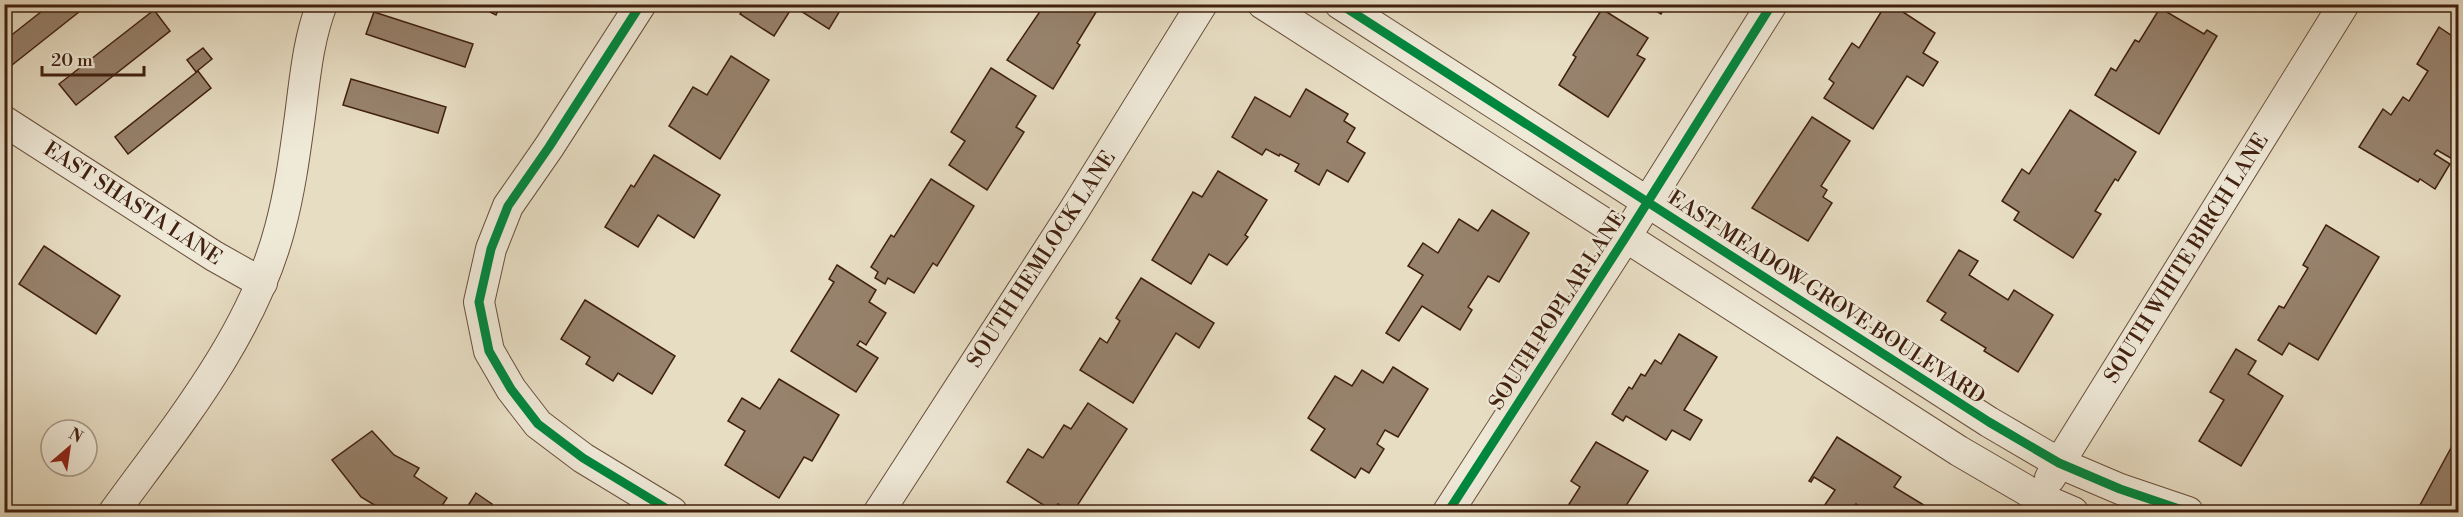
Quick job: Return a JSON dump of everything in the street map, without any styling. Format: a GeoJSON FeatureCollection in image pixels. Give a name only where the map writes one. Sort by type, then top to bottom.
{"type":"FeatureCollection","features":[{"type":"Feature","properties":{"kind":"street"},"geometry":{"type":"LineString","coordinates":[[114,513],[214,374],[262,283],[280,229],[291,181],[306,64],[322,4]]}},
{"type":"Feature","properties":{"kind":"street"},"geometry":{"type":"LineString","coordinates":[[641,4],[508,206],[491,249],[479,302],[489,351],[511,389],[538,424],[583,458],[672,513]]}},
{"type":"Feature","properties":{"kind":"street","name":"SOUTH HEMLOCK LANE"},"geometry":{"type":"LineString","coordinates":[[879,513],[1202,4]]}},
{"type":"Feature","properties":{"kind":"street"},"geometry":{"type":"LineString","coordinates":[[1263,4],[1959,452],[2033,505],[2073,513]]}},
{"type":"Feature","properties":{"kind":"street","name":"EAST MEADOW GROVE BOULEVARD"},"geometry":{"type":"LineString","coordinates":[[1340,4],[1989,422],[2059,463],[2120,489],[2188,513]]}},
{"type":"Feature","properties":{"kind":"street","name":"SOUTH POPLAR LANE"},"geometry":{"type":"LineString","coordinates":[[1448,513],[1772,4]]}},
{"type":"Feature","properties":{"kind":"street","name":"SOUTH WHITE BIRCH LANE"},"geometry":{"type":"LineString","coordinates":[[2033,505],[2344,4]]}},
{"type":"Feature","properties":{"kind":"street","name":"EAST SHASTA LANE"},"geometry":{"type":"LineString","coordinates":[[4,121],[214,256],[262,283]]}},
{"type":"Feature","properties":{"kind":"building"},"geometry":{"type":"Polygon","coordinates":[[[51,4],[89,4],[7,69],[4,65],[4,41],[51,4]]]}},
{"type":"Feature","properties":{"kind":"building"},"geometry":{"type":"Polygon","coordinates":[[[474,4],[501,4],[496,15],[474,4]]]}},
{"type":"Feature","properties":{"kind":"building"},"geometry":{"type":"Polygon","coordinates":[[[746,4],[844,4],[829,29],[793,6],[774,36],[740,14],[746,4]]]}},
{"type":"Feature","properties":{"kind":"building"},"geometry":{"type":"Polygon","coordinates":[[[1045,4],[1101,4],[1077,43],[1080,45],[1053,89],[1007,60],[1045,4]]]}},
{"type":"Feature","properties":{"kind":"building"},"geometry":{"type":"Polygon","coordinates":[[[1644,4],[1667,4],[1661,14],[1644,4]]]}},
{"type":"Feature","properties":{"kind":"building"},"geometry":{"type":"Polygon","coordinates":[[[1886,4],[1891,4],[1935,33],[1923,53],[1938,62],[1923,86],[1907,76],[1873,129],[1824,98],[1834,83],[1829,79],[1852,43],[1859,48],[1886,4]]]}},
{"type":"Feature","properties":{"kind":"building"},"geometry":{"type":"Polygon","coordinates":[[[2160,8],[2204,34],[2207,30],[2217,36],[2159,134],[2095,95],[2111,68],[2116,71],[2135,40],[2139,42],[2160,8]]]}},
{"type":"Feature","properties":{"kind":"building"},"geometry":{"type":"Polygon","coordinates":[[[1602,9],[1648,38],[1637,55],[1645,59],[1608,117],[1559,85],[1576,57],[1573,55],[1602,9]]]}},
{"type":"Feature","properties":{"kind":"building"},"geometry":{"type":"Polygon","coordinates":[[[154,10],[170,31],[76,105],[59,84],[154,10]]]}},
{"type":"Feature","properties":{"kind":"building"},"geometry":{"type":"Polygon","coordinates":[[[374,12],[473,44],[465,67],[366,34],[374,12]]]}},
{"type":"Feature","properties":{"kind":"building"},"geometry":{"type":"Polygon","coordinates":[[[2439,27],[2458,40],[2458,152],[2454,160],[2437,150],[2434,154],[2450,164],[2435,189],[2420,179],[2418,182],[2359,147],[2383,109],[2391,115],[2403,97],[2409,101],[2428,71],[2417,64],[2439,27]]]}},
{"type":"Feature","properties":{"kind":"building"},"geometry":{"type":"Polygon","coordinates":[[[203,48],[212,59],[196,72],[187,60],[203,48]]]}},
{"type":"Feature","properties":{"kind":"building"},"geometry":{"type":"Polygon","coordinates":[[[731,56],[769,80],[720,159],[669,126],[693,87],[707,95],[731,56]]]}},
{"type":"Feature","properties":{"kind":"building"},"geometry":{"type":"Polygon","coordinates":[[[991,68],[1036,96],[1016,127],[1024,132],[987,190],[949,165],[965,141],[951,132],[991,68]]]}},
{"type":"Feature","properties":{"kind":"building"},"geometry":{"type":"Polygon","coordinates":[[[198,71],[211,88],[128,154],[115,137],[198,71]]]}},
{"type":"Feature","properties":{"kind":"building"},"geometry":{"type":"Polygon","coordinates":[[[351,79],[446,107],[438,133],[343,105],[351,79]]]}},
{"type":"Feature","properties":{"kind":"building"},"geometry":{"type":"Polygon","coordinates":[[[1306,89],[1348,114],[1344,121],[1355,128],[1347,142],[1365,153],[1348,182],[1327,170],[1319,185],[1295,171],[1299,164],[1266,149],[1262,155],[1232,137],[1255,97],[1290,117],[1306,89]]]}},
{"type":"Feature","properties":{"kind":"building"},"geometry":{"type":"Polygon","coordinates":[[[2070,110],[2136,152],[2118,181],[2115,179],[2095,211],[2101,214],[2073,258],[2014,220],[2019,212],[2002,201],[2022,169],[2029,174],[2070,110]]]}},
{"type":"Feature","properties":{"kind":"building"},"geometry":{"type":"Polygon","coordinates":[[[1812,117],[1850,141],[1821,186],[1827,190],[1823,197],[1832,203],[1808,241],[1752,208],[1812,117]]]}},
{"type":"Feature","properties":{"kind":"building"},"geometry":{"type":"Polygon","coordinates":[[[654,155],[720,195],[694,238],[658,215],[638,247],[605,227],[631,185],[634,187],[654,155]]]}},
{"type":"Feature","properties":{"kind":"building"},"geometry":{"type":"Polygon","coordinates":[[[1218,171],[1267,200],[1245,235],[1248,237],[1227,265],[1209,254],[1191,284],[1152,260],[1193,192],[1202,197],[1218,171]]]}},
{"type":"Feature","properties":{"kind":"building"},"geometry":{"type":"Polygon","coordinates":[[[931,179],[974,206],[937,266],[933,263],[914,293],[888,278],[885,284],[875,278],[878,272],[871,267],[891,235],[894,237],[931,179]]]}},
{"type":"Feature","properties":{"kind":"building"},"geometry":{"type":"Polygon","coordinates":[[[1492,210],[1529,233],[1499,282],[1488,276],[1468,307],[1472,310],[1460,330],[1422,306],[1399,341],[1386,333],[1423,275],[1408,266],[1423,243],[1438,253],[1459,219],[1478,231],[1492,210]]]}},
{"type":"Feature","properties":{"kind":"building"},"geometry":{"type":"Polygon","coordinates":[[[2326,225],[2379,257],[2318,360],[2289,343],[2282,355],[2258,340],[2279,306],[2284,308],[2308,268],[2303,265],[2326,225]]]}},
{"type":"Feature","properties":{"kind":"building"},"geometry":{"type":"Polygon","coordinates":[[[44,246],[120,296],[96,334],[19,284],[44,246]]]}},
{"type":"Feature","properties":{"kind":"building"},"geometry":{"type":"Polygon","coordinates":[[[1959,250],[1978,261],[1969,275],[2008,300],[2014,290],[2053,315],[2018,372],[1984,351],[1986,348],[1941,320],[1946,313],[1927,301],[1959,250]]]}},
{"type":"Feature","properties":{"kind":"building"},"geometry":{"type":"Polygon","coordinates":[[[837,265],[876,290],[869,302],[886,313],[866,345],[860,341],[857,345],[878,358],[856,392],[791,351],[834,282],[829,279],[837,265]]]}},
{"type":"Feature","properties":{"kind":"building"},"geometry":{"type":"Polygon","coordinates":[[[1141,278],[1214,323],[1199,348],[1176,333],[1133,403],[1080,370],[1100,338],[1107,343],[1120,321],[1116,318],[1141,278]]]}},
{"type":"Feature","properties":{"kind":"building"},"geometry":{"type":"Polygon","coordinates":[[[585,300],[675,356],[652,394],[618,373],[613,381],[586,364],[590,357],[561,339],[585,300]]]}},
{"type":"Feature","properties":{"kind":"building"},"geometry":{"type":"Polygon","coordinates":[[[1679,334],[1717,357],[1684,410],[1702,420],[1690,440],[1672,430],[1666,440],[1626,416],[1623,421],[1612,414],[1629,387],[1632,389],[1641,374],[1645,376],[1655,360],[1661,364],[1679,334]]]}},
{"type":"Feature","properties":{"kind":"building"},"geometry":{"type":"Polygon","coordinates":[[[2236,349],[2256,361],[2248,374],[2283,396],[2241,466],[2199,441],[2224,400],[2210,392],[2236,349]]]}},
{"type":"Feature","properties":{"kind":"building"},"geometry":{"type":"Polygon","coordinates":[[[1393,367],[1428,389],[1398,437],[1385,430],[1377,444],[1384,449],[1369,473],[1361,468],[1355,478],[1311,450],[1325,429],[1308,418],[1335,376],[1352,386],[1362,370],[1383,383],[1393,367]]]}},
{"type":"Feature","properties":{"kind":"building"},"geometry":{"type":"Polygon","coordinates":[[[779,379],[839,415],[812,461],[804,457],[779,498],[725,465],[745,431],[728,421],[742,398],[760,409],[779,379]]]}},
{"type":"Feature","properties":{"kind":"building"},"geometry":{"type":"Polygon","coordinates":[[[1088,403],[1127,429],[1073,512],[1058,504],[1053,511],[1007,482],[1028,449],[1043,458],[1064,425],[1071,429],[1088,403]]]}},
{"type":"Feature","properties":{"kind":"building"},"geometry":{"type":"Polygon","coordinates":[[[372,431],[394,455],[419,468],[414,476],[447,498],[438,512],[386,512],[361,497],[332,460],[372,431]]]}},
{"type":"Feature","properties":{"kind":"building"},"geometry":{"type":"Polygon","coordinates":[[[2458,435],[2458,512],[2430,512],[2419,507],[2458,435]]]}},
{"type":"Feature","properties":{"kind":"building"},"geometry":{"type":"Polygon","coordinates":[[[1837,437],[1901,477],[1894,487],[1927,507],[1923,512],[1870,512],[1856,504],[1851,512],[1820,512],[1835,490],[1814,477],[1811,482],[1809,481],[1837,437]]]}},
{"type":"Feature","properties":{"kind":"building"},"geometry":{"type":"Polygon","coordinates":[[[1596,442],[1648,471],[1622,512],[1564,512],[1580,487],[1571,481],[1596,442]]]}},
{"type":"Feature","properties":{"kind":"building"},"geometry":{"type":"Polygon","coordinates":[[[476,493],[492,504],[491,507],[500,512],[464,512],[476,493]]]}},
{"type":"Feature","properties":{"kind":"cycle path"},"geometry":{"type":"LineString","coordinates":[[641,4],[508,206],[491,249],[479,302],[489,351],[511,389],[538,424],[583,458],[672,512]]}},
{"type":"Feature","properties":{"kind":"cycle path"},"geometry":{"type":"LineString","coordinates":[[1340,4],[1989,422],[2059,463],[2120,489],[2188,512]]}},
{"type":"Feature","properties":{"kind":"cycle path"},"geometry":{"type":"LineString","coordinates":[[1448,512],[1625,238],[1772,4]]}}]}
